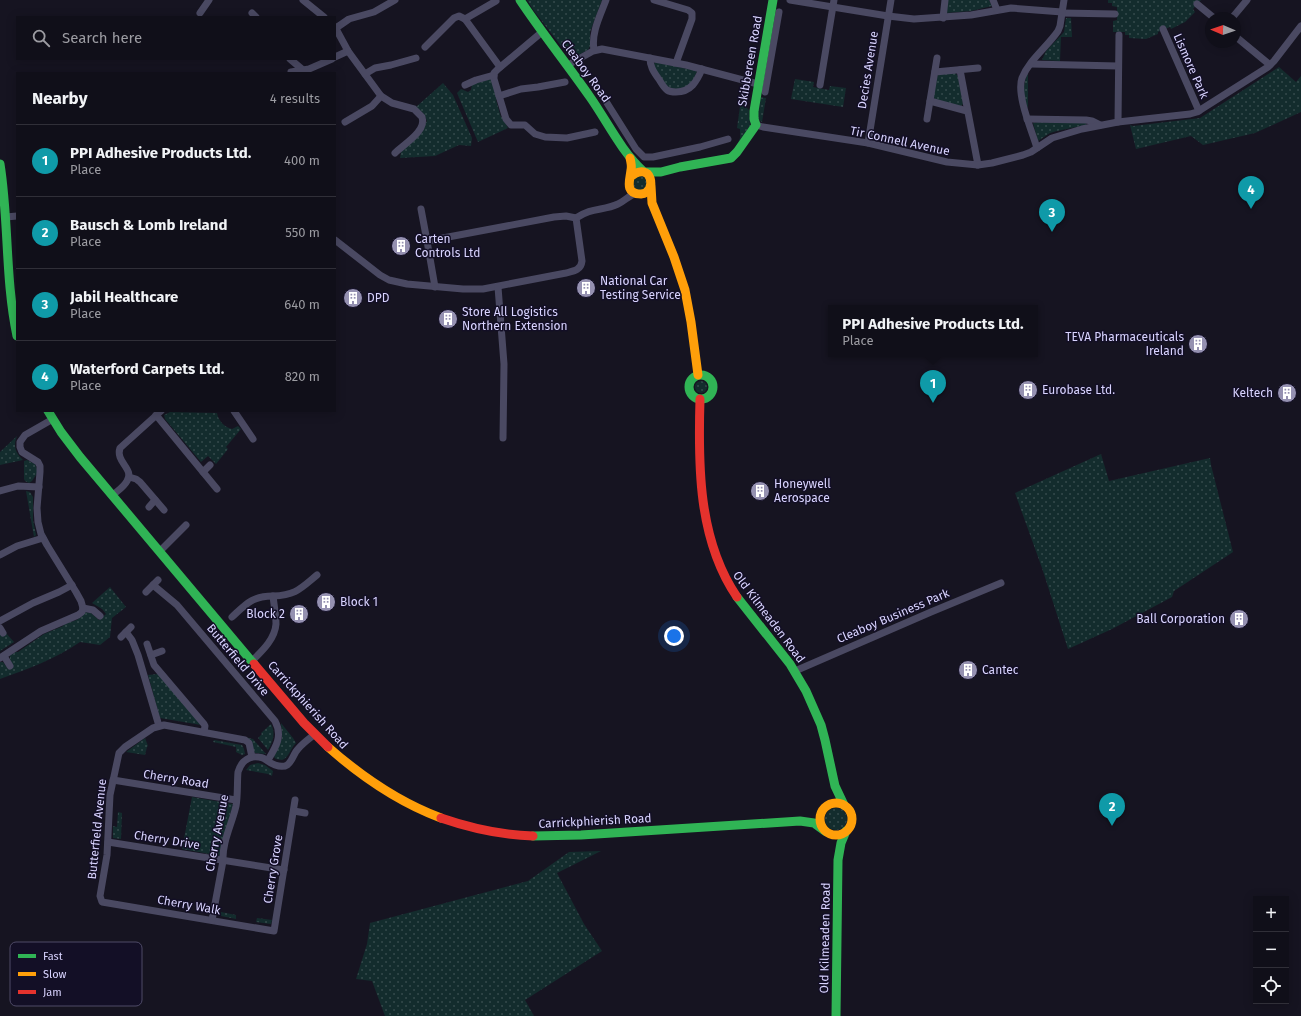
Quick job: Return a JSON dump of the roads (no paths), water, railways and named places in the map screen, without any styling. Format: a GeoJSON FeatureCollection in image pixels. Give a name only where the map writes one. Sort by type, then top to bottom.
{"type":"FeatureCollection","features":[{"type":"Feature","properties":{"kind":"street"},"geometry":{"type":"LineString","coordinates":[[200,13],[209,0]]}},
{"type":"Feature","properties":{"kind":"street"},"geometry":{"type":"LineString","coordinates":[[304,0],[323,16]]}},
{"type":"Feature","properties":{"kind":"street"},"geometry":{"type":"LineString","coordinates":[[336,26],[349,19],[374,12],[395,0]]}},
{"type":"Feature","properties":{"kind":"street","name":"Cleaboy Road"},"geometry":{"type":"LineString","coordinates":[[520,0],[542,32],[568,65],[630,158],[644,172]]}},
{"type":"Feature","properties":{"kind":"street"},"geometry":{"type":"LineString","coordinates":[[594,50],[593,38],[606,0]]}},
{"type":"Feature","properties":{"kind":"street"},"geometry":{"type":"LineString","coordinates":[[654,0],[688,10],[692,13],[692,19],[676,63]]}},
{"type":"Feature","properties":{"kind":"street","name":"Skibbereen Road"},"geometry":{"type":"LineString","coordinates":[[765,92],[773,0]]}},
{"type":"Feature","properties":{"kind":"street"},"geometry":{"type":"LineString","coordinates":[[790,0],[834,4],[888,16],[914,19],[943,18],[1014,8],[1115,14]]}},
{"type":"Feature","properties":{"kind":"street","name":"Decies Avenue"},"geometry":{"type":"LineString","coordinates":[[868,143],[891,0]]}},
{"type":"Feature","properties":{"kind":"street"},"geometry":{"type":"LineString","coordinates":[[943,18],[945,0]]}},
{"type":"Feature","properties":{"kind":"street"},"geometry":{"type":"LineString","coordinates":[[993,0],[997,10]]}},
{"type":"Feature","properties":{"kind":"street"},"geometry":{"type":"LineString","coordinates":[[1037,148],[1024,109],[1020,86],[1023,77],[1031,64],[1058,31],[1064,0]]}},
{"type":"Feature","properties":{"kind":"street"},"geometry":{"type":"LineString","coordinates":[[1237,12],[1247,0]]}},
{"type":"Feature","properties":{"kind":"street"},"geometry":{"type":"LineString","coordinates":[[465,19],[496,1]]}},
{"type":"Feature","properties":{"kind":"street"},"geometry":{"type":"LineString","coordinates":[[820,85],[834,4]]}},
{"type":"Feature","properties":{"kind":"street"},"geometry":{"type":"LineString","coordinates":[[1197,4],[1207,12]]}},
{"type":"Feature","properties":{"kind":"street","name":"Skibbereen Road"},"geometry":{"type":"LineString","coordinates":[[756,125],[753,114],[758,84],[779,12]]}},
{"type":"Feature","properties":{"kind":"street"},"geometry":{"type":"LineString","coordinates":[[425,47],[454,18],[461,16],[465,19],[500,67]]}},
{"type":"Feature","properties":{"kind":"street","name":"Lismore Park"},"geometry":{"type":"LineString","coordinates":[[1037,148],[1054,137],[1100,125],[1190,114],[1199,111],[1259,74],[1270,65],[1301,26]]}},
{"type":"Feature","properties":{"kind":"street"},"geometry":{"type":"LineString","coordinates":[[336,29],[348,51],[382,96],[392,103],[411,108],[423,118],[423,123],[416,135],[395,153]]}},
{"type":"Feature","properties":{"kind":"street","name":"Lismore Park"},"geometry":{"type":"LineString","coordinates":[[1163,29],[1199,111]]}},
{"type":"Feature","properties":{"kind":"street"},"geometry":{"type":"LineString","coordinates":[[465,85],[494,75],[500,67],[542,32]]}},
{"type":"Feature","properties":{"kind":"street"},"geometry":{"type":"LineString","coordinates":[[1118,122],[1119,35]]}},
{"type":"Feature","properties":{"kind":"street"},"geometry":{"type":"LineString","coordinates":[[1241,41],[1270,65]]}},
{"type":"Feature","properties":{"kind":"street"},"geometry":{"type":"LineString","coordinates":[[568,65],[594,50],[604,50],[676,63],[758,84]]}},
{"type":"Feature","properties":{"kind":"street"},"geometry":{"type":"LineString","coordinates":[[336,57],[348,51]]}},
{"type":"Feature","properties":{"kind":"street"},"geometry":{"type":"LineString","coordinates":[[365,74],[375,68],[416,58]]}},
{"type":"Feature","properties":{"kind":"street"},"geometry":{"type":"LineString","coordinates":[[650,58],[650,65],[653,71],[664,87],[672,92],[682,92],[691,87],[696,82],[702,69]]}},
{"type":"Feature","properties":{"kind":"street"},"geometry":{"type":"LineString","coordinates":[[927,119],[937,58]]}},
{"type":"Feature","properties":{"kind":"street"},"geometry":{"type":"LineString","coordinates":[[291,60],[304,70]]}},
{"type":"Feature","properties":{"kind":"street"},"geometry":{"type":"LineString","coordinates":[[291,72],[313,68],[330,60]]}},
{"type":"Feature","properties":{"kind":"street"},"geometry":{"type":"LineString","coordinates":[[1031,64],[1118,66]]}},
{"type":"Feature","properties":{"kind":"street"},"geometry":{"type":"LineString","coordinates":[[935,72],[978,68]]}},
{"type":"Feature","properties":{"kind":"street"},"geometry":{"type":"LineString","coordinates":[[960,70],[978,165]]}},
{"type":"Feature","properties":{"kind":"street"},"geometry":{"type":"LineString","coordinates":[[494,75],[499,96],[508,122],[512,125],[525,125],[539,136],[567,138],[595,132]]}},
{"type":"Feature","properties":{"kind":"street"},"geometry":{"type":"LineString","coordinates":[[499,96],[521,89],[565,82]]}},
{"type":"Feature","properties":{"kind":"street"},"geometry":{"type":"LineString","coordinates":[[602,95],[642,156],[653,157],[692,149],[728,139]]}},
{"type":"Feature","properties":{"kind":"street"},"geometry":{"type":"LineString","coordinates":[[345,122],[372,106],[382,96]]}},
{"type":"Feature","properties":{"kind":"street"},"geometry":{"type":"LineString","coordinates":[[930,101],[967,111]]}},
{"type":"Feature","properties":{"kind":"street"},"geometry":{"type":"LineString","coordinates":[[602,114],[611,109]]}},
{"type":"Feature","properties":{"kind":"street","name":"Lismore Park"},"geometry":{"type":"LineString","coordinates":[[1027,119],[1086,120],[1100,125]]}},
{"type":"Feature","properties":{"kind":"street"},"geometry":{"type":"LineString","coordinates":[[629,181],[636,172],[661,172],[674,168],[731,158],[756,125]]}},
{"type":"Feature","properties":{"kind":"street","name":"Tir Connell Avenue"},"geometry":{"type":"LineString","coordinates":[[756,125],[868,143],[947,162],[978,165],[1023,155],[1037,148]]}},
{"type":"Feature","properties":{"kind":"street"},"geometry":{"type":"LineString","coordinates":[[623,201],[628,192],[631,166],[630,158]]}},
{"type":"Feature","properties":{"kind":"street"},"geometry":{"type":"LineString","coordinates":[[0,164],[3,178],[6,218],[8,284],[11,310],[16,332]]}},
{"type":"Feature","properties":{"kind":"street"},"geometry":{"type":"LineString","coordinates":[[644,172],[650,177],[652,204],[685,289],[691,317],[698,375]]}},
{"type":"Feature","properties":{"kind":"street"},"geometry":{"type":"LineString","coordinates":[[427,241],[554,217],[566,216],[576,218],[589,211],[614,205],[623,201],[630,195],[646,192],[661,172]]}},
{"type":"Feature","properties":{"kind":"street"},"geometry":{"type":"LineString","coordinates":[[629,181],[632,190],[647,198],[652,204]]}},
{"type":"Feature","properties":{"kind":"street"},"geometry":{"type":"LineString","coordinates":[[421,209],[435,287]]}},
{"type":"Feature","properties":{"kind":"street"},"geometry":{"type":"LineString","coordinates":[[6,218],[16,216]]}},
{"type":"Feature","properties":{"kind":"street"},"geometry":{"type":"LineString","coordinates":[[336,241],[384,278],[400,283],[471,289],[498,287],[571,272],[579,268],[582,264],[582,257],[576,218]]}},
{"type":"Feature","properties":{"kind":"street"},"geometry":{"type":"LineString","coordinates":[[498,287],[504,364],[502,438]]}},
{"type":"Feature","properties":{"kind":"street"},"geometry":{"type":"LineString","coordinates":[[698,375],[706,376],[712,382],[713,386],[712,392],[709,396],[700,399],[692,394],[689,387],[692,380],[698,375]]}},
{"type":"Feature","properties":{"kind":"street","name":"Old Kilmeaden Road"},"geometry":{"type":"LineString","coordinates":[[700,399],[700,449],[704,500],[710,532],[720,567],[736,595],[780,650],[795,671],[806,691],[819,719],[827,746],[831,772],[837,792],[844,805]]}},
{"type":"Feature","properties":{"kind":"street"},"geometry":{"type":"LineString","coordinates":[[235,412],[253,439]]}},
{"type":"Feature","properties":{"kind":"street"},"geometry":{"type":"LineString","coordinates":[[113,495],[126,483],[129,477],[127,468],[119,456],[120,448],[158,413],[217,489]]}},
{"type":"Feature","properties":{"kind":"street"},"geometry":{"type":"LineString","coordinates":[[10,666],[2,657],[41,631],[78,615],[82,612],[83,608],[81,601],[72,585],[43,538],[38,515],[39,464],[34,459],[22,452],[20,448],[20,442],[25,435],[50,415]]}},
{"type":"Feature","properties":{"kind":"street","name":"Carrickphierish Road"},"geometry":{"type":"LineString","coordinates":[[50,415],[75,450],[314,734],[351,768],[390,795],[434,815],[469,826],[499,833],[530,836],[562,836],[797,821],[809,819],[824,809]]}},
{"type":"Feature","properties":{"kind":"street"},"geometry":{"type":"LineString","coordinates":[[204,472],[210,465]]}},
{"type":"Feature","properties":{"kind":"street"},"geometry":{"type":"LineString","coordinates":[[129,477],[140,482],[164,510]]}},
{"type":"Feature","properties":{"kind":"street"},"geometry":{"type":"LineString","coordinates":[[0,491],[18,486],[39,487]]}},
{"type":"Feature","properties":{"kind":"street"},"geometry":{"type":"LineString","coordinates":[[149,507],[155,500]]}},
{"type":"Feature","properties":{"kind":"street"},"geometry":{"type":"LineString","coordinates":[[160,551],[186,525]]}},
{"type":"Feature","properties":{"kind":"street"},"geometry":{"type":"LineString","coordinates":[[0,555],[17,546],[43,538]]}},
{"type":"Feature","properties":{"kind":"street"},"geometry":{"type":"LineString","coordinates":[[232,617],[255,598],[262,596],[287,595],[297,592],[317,575]]}},
{"type":"Feature","properties":{"kind":"street","name":"Butterfield Drive"},"geometry":{"type":"LineString","coordinates":[[146,592],[155,583],[178,605],[275,721],[279,732],[278,742],[268,760]]}},
{"type":"Feature","properties":{"kind":"street","name":"Cleaboy Business Park"},"geometry":{"type":"LineString","coordinates":[[795,671],[1001,583]]}},
{"type":"Feature","properties":{"kind":"street"},"geometry":{"type":"LineString","coordinates":[[0,621],[32,603],[72,585]]}},
{"type":"Feature","properties":{"kind":"street"},"geometry":{"type":"LineString","coordinates":[[252,661],[267,644],[275,629],[273,596]]}},
{"type":"Feature","properties":{"kind":"street"},"geometry":{"type":"LineString","coordinates":[[83,608],[93,610],[100,616]]}},
{"type":"Feature","properties":{"kind":"street"},"geometry":{"type":"LineString","coordinates":[[132,627],[123,635],[132,640],[138,655],[158,726],[164,725],[245,740],[249,743],[252,757],[261,757],[279,766],[288,764],[293,759],[297,749],[314,734]]}},
{"type":"Feature","properties":{"kind":"street"},"geometry":{"type":"LineString","coordinates":[[147,644],[154,665],[204,724],[204,732]]}},
{"type":"Feature","properties":{"kind":"street"},"geometry":{"type":"LineString","coordinates":[[151,655],[162,651]]}},
{"type":"Feature","properties":{"kind":"street","name":"Butterfield Avenue"},"geometry":{"type":"LineString","coordinates":[[100,900],[108,842],[110,795],[117,758],[122,749],[158,726]]}},
{"type":"Feature","properties":{"kind":"street","name":"Cherry Avenue"},"geometry":{"type":"LineString","coordinates":[[212,920],[226,839],[236,800],[238,772],[244,761],[252,757]]}},
{"type":"Feature","properties":{"kind":"street","name":"Old Kilmeaden Road"},"geometry":{"type":"LineString","coordinates":[[824,809],[831,789],[831,772]]}},
{"type":"Feature","properties":{"kind":"street","name":"Cherry Road"},"geometry":{"type":"LineString","coordinates":[[113,780],[236,800]]}},
{"type":"Feature","properties":{"kind":"street","name":"Cherry Grove"},"geometry":{"type":"LineString","coordinates":[[274,931],[295,800]]}},
{"type":"Feature","properties":{"kind":"street"},"geometry":{"type":"LineString","coordinates":[[833,803],[844,805],[850,810],[852,818],[851,825],[846,831],[837,835],[826,832],[822,827],[820,820],[824,809],[833,803]]}},
{"type":"Feature","properties":{"kind":"street"},"geometry":{"type":"LineString","coordinates":[[294,811],[305,813]]}},
{"type":"Feature","properties":{"kind":"street","name":"Carrickphierish Road"},"geometry":{"type":"LineString","coordinates":[[797,821],[814,823],[821,826],[826,832]]}},
{"type":"Feature","properties":{"kind":"street","name":"Old Kilmeaden Road"},"geometry":{"type":"LineString","coordinates":[[836,1016],[838,860],[841,843],[846,831]]}},
{"type":"Feature","properties":{"kind":"street","name":"Old Kilmeaden Road"},"geometry":{"type":"LineString","coordinates":[[826,832],[834,841],[838,860]]}},
{"type":"Feature","properties":{"kind":"street","name":"Cherry Drive"},"geometry":{"type":"LineString","coordinates":[[108,842],[284,870]]}},
{"type":"Feature","properties":{"kind":"street","name":"Cherry Walk"},"geometry":{"type":"LineString","coordinates":[[100,900],[102,902],[274,931]]}},
{"type":"Feature","properties":{"kind":"place","name":"Waterford Carpets Ltd."},"geometry":{"type":"Point","coordinates":[1251,209]}},
{"type":"Feature","properties":{"kind":"place","name":"Jabil Healthcare"},"geometry":{"type":"Point","coordinates":[1052,232]}},
{"type":"Feature","properties":{"kind":"place","name":"Carten Controls Ltd"},"geometry":{"type":"Point","coordinates":[401,246]}},
{"type":"Feature","properties":{"kind":"place","name":"National Car Testing Service"},"geometry":{"type":"Point","coordinates":[586,288]}},
{"type":"Feature","properties":{"kind":"place","name":"DPD"},"geometry":{"type":"Point","coordinates":[353,298]}},
{"type":"Feature","properties":{"kind":"place","name":"Store All Logistics Northern Extension"},"geometry":{"type":"Point","coordinates":[448,319]}},
{"type":"Feature","properties":{"kind":"place","name":"TEVA Pharmaceuticals Ireland"},"geometry":{"type":"Point","coordinates":[1198,344]}},
{"type":"Feature","properties":{"kind":"place","name":"Eurobase Ltd."},"geometry":{"type":"Point","coordinates":[1028,390]}},
{"type":"Feature","properties":{"kind":"place","name":"Keltech"},"geometry":{"type":"Point","coordinates":[1287,393]}},
{"type":"Feature","properties":{"kind":"place","name":"PPI Adhesive Products Ltd."},"geometry":{"type":"Point","coordinates":[933,403]}},
{"type":"Feature","properties":{"kind":"place","name":"Honeywell Aerospace"},"geometry":{"type":"Point","coordinates":[760,491]}},
{"type":"Feature","properties":{"kind":"place","name":"Block 1"},"geometry":{"type":"Point","coordinates":[326,602]}},
{"type":"Feature","properties":{"kind":"place","name":"Block 2"},"geometry":{"type":"Point","coordinates":[299,614]}},
{"type":"Feature","properties":{"kind":"place","name":"Ball Corporation"},"geometry":{"type":"Point","coordinates":[1239,619]}},
{"type":"Feature","properties":{"kind":"place","name":"Cantec"},"geometry":{"type":"Point","coordinates":[968,670]}},
{"type":"Feature","properties":{"kind":"place","name":"Bausch & Lomb Ireland"},"geometry":{"type":"Point","coordinates":[1112,826]}}]}
